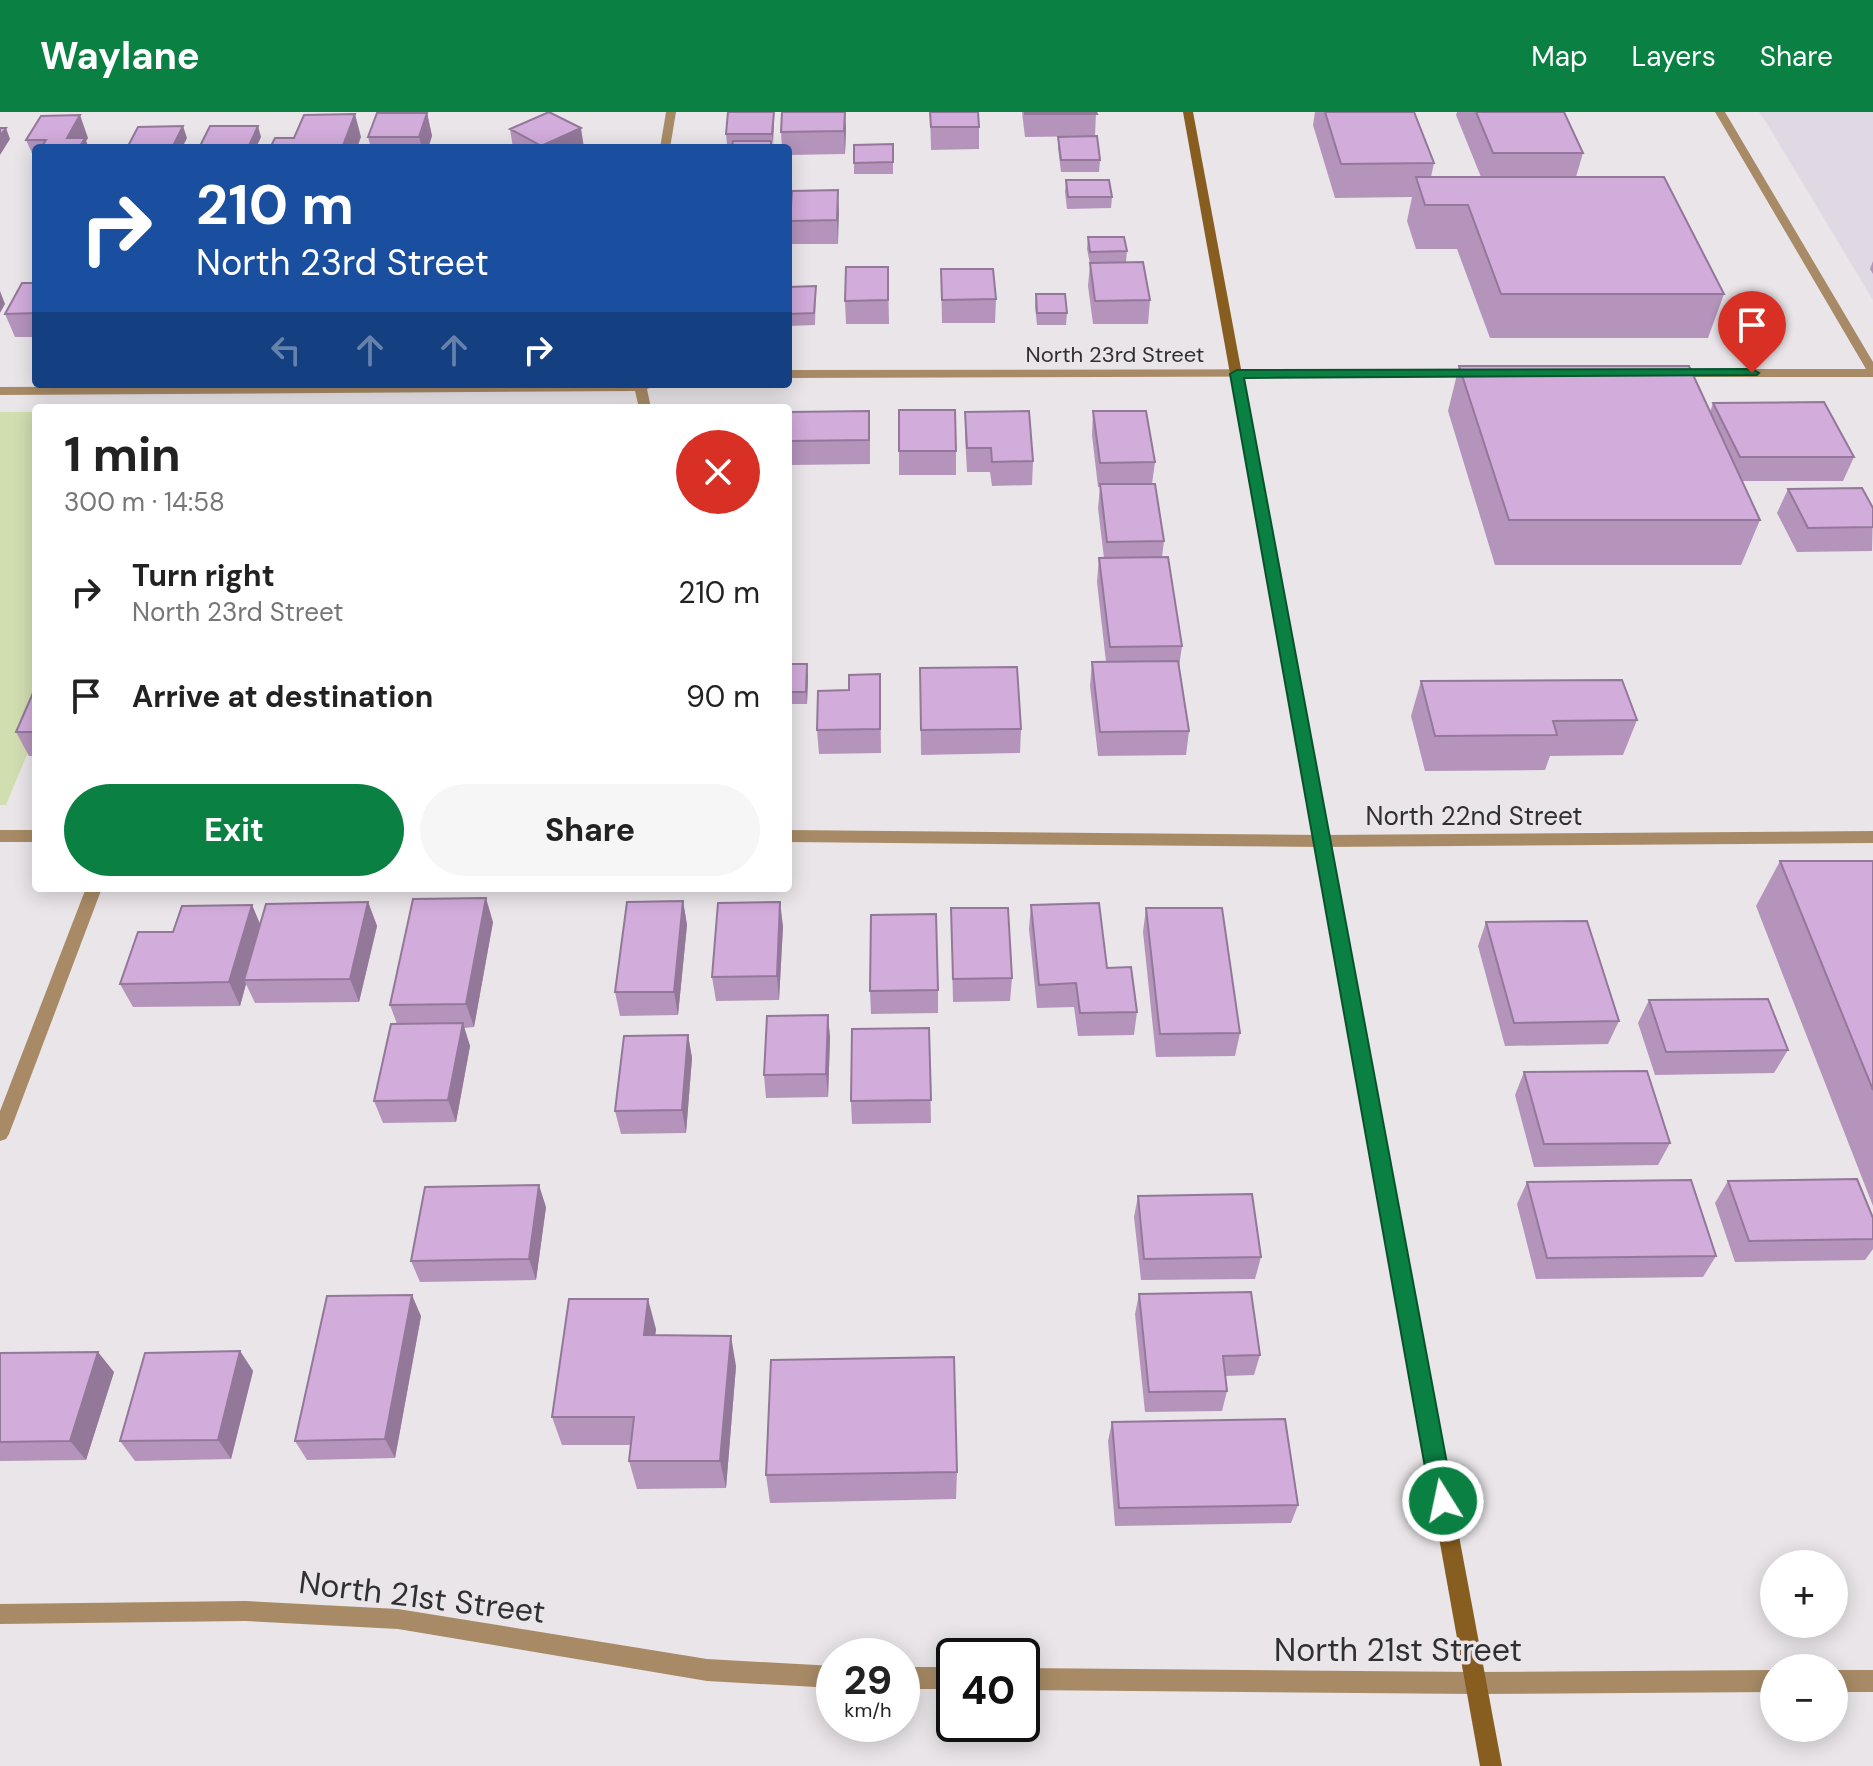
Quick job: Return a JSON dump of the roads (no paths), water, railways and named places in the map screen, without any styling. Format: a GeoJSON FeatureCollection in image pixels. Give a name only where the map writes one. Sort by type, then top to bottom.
{"type":"FeatureCollection","features":[{"type":"Feature","properties":{"kind":"street"},"geometry":{"type":"LineString","coordinates":[[666,144],[671,112]]}},
{"type":"Feature","properties":{"kind":"street"},"geometry":{"type":"LineString","coordinates":[[1188,112],[1491,1766]]}},
{"type":"Feature","properties":{"kind":"street"},"geometry":{"type":"LineString","coordinates":[[1720,112],[1873,372]]}},
{"type":"Feature","properties":{"kind":"street"},"geometry":{"type":"LineString","coordinates":[[1656,373],[1873,372]]}},
{"type":"Feature","properties":{"kind":"street","name":"North 23rd Street"},"geometry":{"type":"LineString","coordinates":[[792,374],[1485,373]]}},
{"type":"Feature","properties":{"kind":"street"},"geometry":{"type":"LineString","coordinates":[[0,391],[322,388]]}},
{"type":"Feature","properties":{"kind":"street"},"geometry":{"type":"LineString","coordinates":[[0,836],[32,836]]}},
{"type":"Feature","properties":{"kind":"street","name":"North 22nd Street"},"geometry":{"type":"LineString","coordinates":[[792,836],[1323,841],[1873,837]]}},
{"type":"Feature","properties":{"kind":"street"},"geometry":{"type":"LineString","coordinates":[[0,1134],[92,892]]}},
{"type":"Feature","properties":{"kind":"street","name":"North 21st Street"},"geometry":{"type":"LineString","coordinates":[[0,1614],[245,1611],[398,1619],[707,1670],[816,1676]]}},
{"type":"Feature","properties":{"kind":"street","name":"North 21st Street"},"geometry":{"type":"LineString","coordinates":[[1040,1679],[1475,1683],[1760,1681]]}},
{"type":"Feature","properties":{"kind":"street"},"geometry":{"type":"LineString","coordinates":[[1848,1681],[1873,1681]]}}]}
